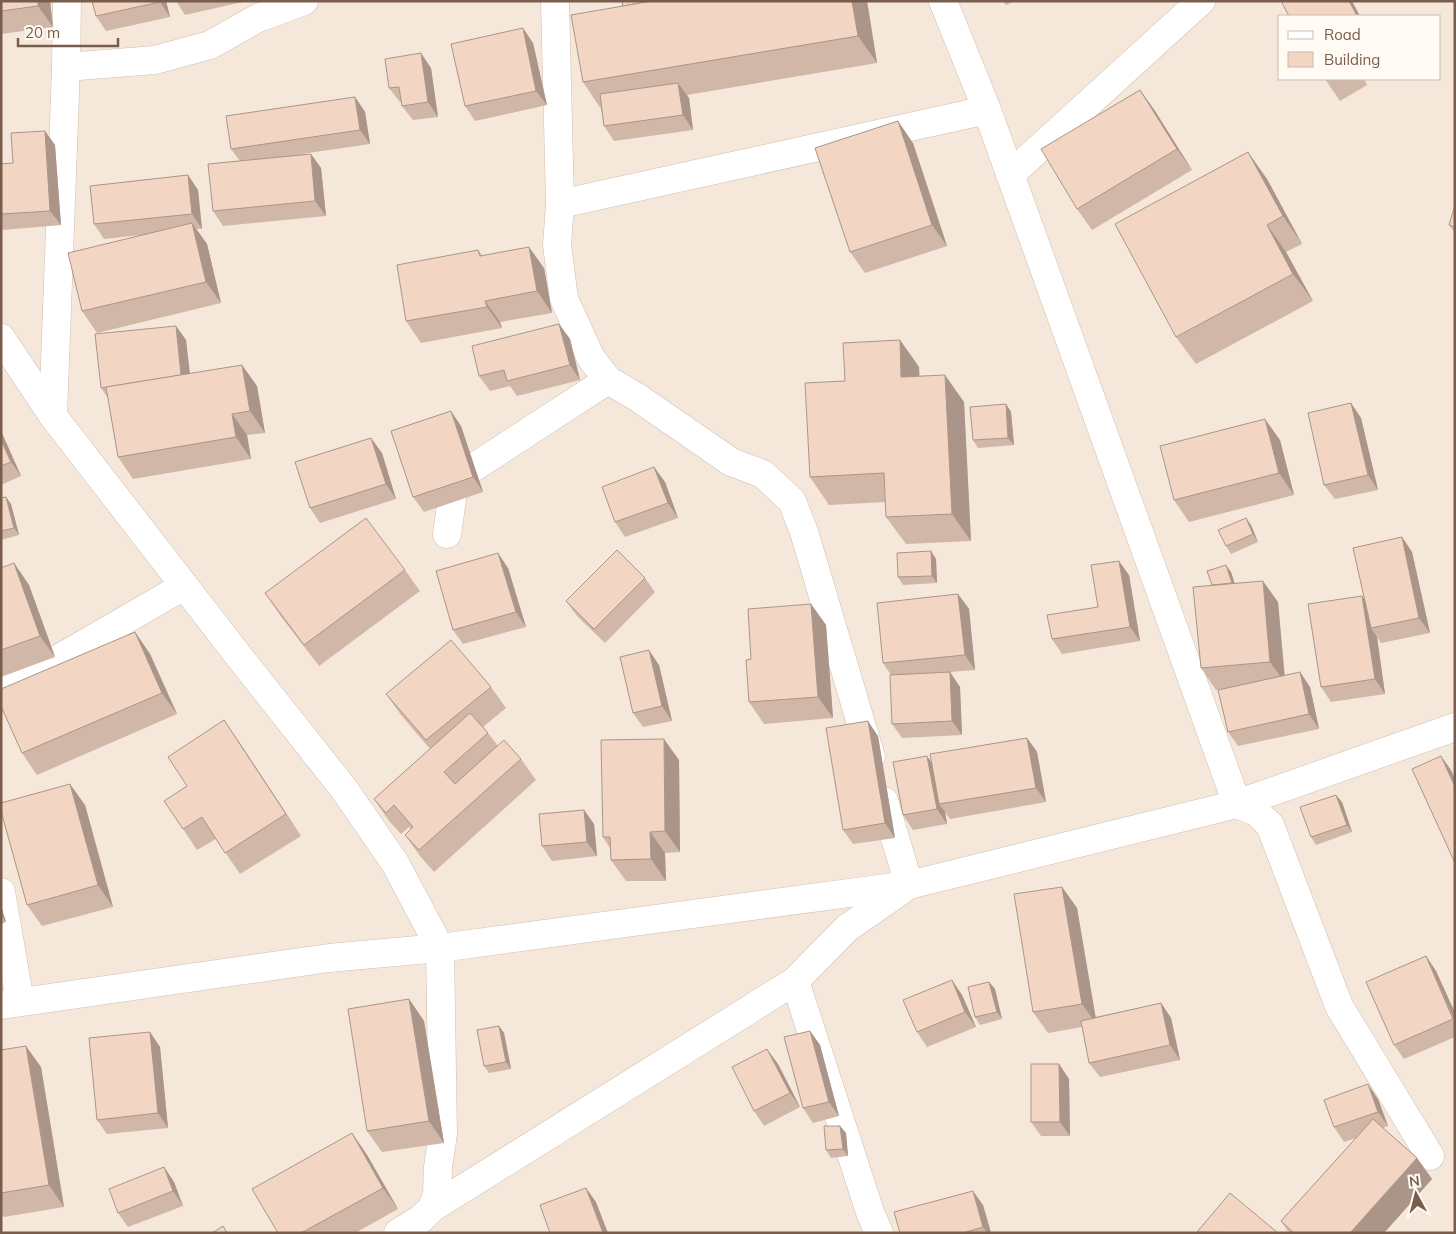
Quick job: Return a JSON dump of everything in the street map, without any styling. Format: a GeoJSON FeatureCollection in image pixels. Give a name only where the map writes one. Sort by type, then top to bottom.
{"type":"FeatureCollection","features":[{"type":"Feature","properties":{"kind":"street"},"geometry":{"type":"LineString","coordinates":[[53,416],[67,1]]}},
{"type":"Feature","properties":{"kind":"street"},"geometry":{"type":"LineString","coordinates":[[66,67],[155,60],[210,45],[258,18],[304,1]]}},
{"type":"Feature","properties":{"kind":"street"},"geometry":{"type":"LineString","coordinates":[[555,1],[560,204],[557,245],[564,299],[591,358],[608,380],[731,462],[763,474],[792,501],[807,541],[909,885]]}},
{"type":"Feature","properties":{"kind":"street"},"geometry":{"type":"LineString","coordinates":[[943,1],[1010,175],[1237,804],[1256,812],[1270,825],[1339,1006],[1430,1156]]}},
{"type":"Feature","properties":{"kind":"street"},"geometry":{"type":"LineString","coordinates":[[1010,175],[1201,1]]}},
{"type":"Feature","properties":{"kind":"street"},"geometry":{"type":"LineString","coordinates":[[560,204],[986,110]]}},
{"type":"Feature","properties":{"kind":"street"},"geometry":{"type":"LineString","coordinates":[[1,338],[10,367],[53,416],[344,789],[395,863],[440,948],[443,1134],[438,1167],[437,1194],[432,1208]]}},
{"type":"Feature","properties":{"kind":"street"},"geometry":{"type":"LineString","coordinates":[[447,534],[453,492],[462,476],[608,380]]}},
{"type":"Feature","properties":{"kind":"street"},"geometry":{"type":"LineString","coordinates":[[1,692],[184,586]]}},
{"type":"Feature","properties":{"kind":"street"},"geometry":{"type":"LineString","coordinates":[[1,892],[11,1003],[329,958],[440,948],[909,885],[1237,804],[1455,727]]}},
{"type":"Feature","properties":{"kind":"street"},"geometry":{"type":"LineString","coordinates":[[398,1233],[421,1219],[432,1208],[795,981],[847,928],[909,885]]}},
{"type":"Feature","properties":{"kind":"street"},"geometry":{"type":"LineString","coordinates":[[795,981],[870,1212],[879,1233]]}},
{"type":"Feature","properties":{"kind":"shaded area"},"geometry":{"type":"Polygon","coordinates":[[[1,1],[1455,1],[1455,1233],[1,1233],[1,1]]]}},
{"type":"Feature","properties":{"kind":"building"},"geometry":{"type":"Polygon","coordinates":[[[1,1],[38,1],[38,6],[1,11],[1,1]]]}},
{"type":"Feature","properties":{"kind":"building"},"geometry":{"type":"Polygon","coordinates":[[[92,1],[159,1],[160,2],[96,16],[92,1]]]}},
{"type":"Feature","properties":{"kind":"building"},"geometry":{"type":"Polygon","coordinates":[[[622,1],[652,1],[623,6],[622,1]]]}},
{"type":"Feature","properties":{"kind":"building"},"geometry":{"type":"Polygon","coordinates":[[[652,1],[852,1],[858,36],[583,82],[571,15],[652,1]]]}},
{"type":"Feature","properties":{"kind":"building"},"geometry":{"type":"Polygon","coordinates":[[[1281,1],[1349,1],[1356,15],[1288,15],[1281,1]]]}},
{"type":"Feature","properties":{"kind":"building"},"geometry":{"type":"Polygon","coordinates":[[[523,28],[536,91],[465,106],[451,44],[523,28]]]}},
{"type":"Feature","properties":{"kind":"building"},"geometry":{"type":"Polygon","coordinates":[[[421,53],[428,102],[402,106],[399,87],[389,88],[385,59],[421,53]]]}},
{"type":"Feature","properties":{"kind":"building"},"geometry":{"type":"Polygon","coordinates":[[[678,83],[683,115],[604,126],[600,94],[678,83]]]}},
{"type":"Feature","properties":{"kind":"building"},"geometry":{"type":"Polygon","coordinates":[[[1140,90],[1177,149],[1077,209],[1041,149],[1140,90]]]}},
{"type":"Feature","properties":{"kind":"building"},"geometry":{"type":"Polygon","coordinates":[[[355,97],[360,130],[231,149],[226,116],[355,97]]]}},
{"type":"Feature","properties":{"kind":"building"},"geometry":{"type":"Polygon","coordinates":[[[898,121],[932,225],[850,252],[815,148],[898,121]]]}},
{"type":"Feature","properties":{"kind":"building"},"geometry":{"type":"Polygon","coordinates":[[[45,131],[50,211],[1,214],[1,164],[13,163],[11,133],[45,131]]]}},
{"type":"Feature","properties":{"kind":"building"},"geometry":{"type":"Polygon","coordinates":[[[1248,152],[1283,216],[1267,225],[1293,274],[1176,337],[1115,224],[1248,152]]]}},
{"type":"Feature","properties":{"kind":"building"},"geometry":{"type":"Polygon","coordinates":[[[311,154],[315,201],[213,211],[208,164],[311,154]]]}},
{"type":"Feature","properties":{"kind":"building"},"geometry":{"type":"Polygon","coordinates":[[[188,175],[192,214],[94,224],[90,186],[188,175]]]}},
{"type":"Feature","properties":{"kind":"building"},"geometry":{"type":"Polygon","coordinates":[[[1455,205],[1455,227],[1449,225],[1455,205]]]}},
{"type":"Feature","properties":{"kind":"building"},"geometry":{"type":"Polygon","coordinates":[[[192,223],[206,282],[82,311],[68,253],[192,223]]]}},
{"type":"Feature","properties":{"kind":"building"},"geometry":{"type":"Polygon","coordinates":[[[529,247],[537,291],[485,301],[487,307],[406,321],[397,265],[478,250],[480,256],[529,247]]]}},
{"type":"Feature","properties":{"kind":"building"},"geometry":{"type":"Polygon","coordinates":[[[559,324],[570,365],[507,381],[504,370],[479,376],[472,346],[559,324]]]}},
{"type":"Feature","properties":{"kind":"building"},"geometry":{"type":"Polygon","coordinates":[[[176,326],[181,375],[101,388],[95,334],[176,326]]]}},
{"type":"Feature","properties":{"kind":"building"},"geometry":{"type":"Polygon","coordinates":[[[900,340],[901,377],[945,375],[952,514],[886,517],[884,473],[810,477],[805,383],[845,381],[843,343],[900,340]]]}},
{"type":"Feature","properties":{"kind":"building"},"geometry":{"type":"Polygon","coordinates":[[[242,365],[250,411],[232,414],[236,437],[118,457],[106,387],[242,365]]]}},
{"type":"Feature","properties":{"kind":"building"},"geometry":{"type":"Polygon","coordinates":[[[1351,403],[1368,475],[1324,485],[1308,413],[1351,403]]]}},
{"type":"Feature","properties":{"kind":"building"},"geometry":{"type":"Polygon","coordinates":[[[1006,404],[1008,438],[973,440],[970,407],[1006,404]]]}},
{"type":"Feature","properties":{"kind":"building"},"geometry":{"type":"Polygon","coordinates":[[[451,411],[473,477],[413,497],[391,431],[451,411]]]}},
{"type":"Feature","properties":{"kind":"building"},"geometry":{"type":"Polygon","coordinates":[[[1265,419],[1279,473],[1174,500],[1160,446],[1265,419]]]}},
{"type":"Feature","properties":{"kind":"building"},"geometry":{"type":"Polygon","coordinates":[[[371,438],[386,484],[310,508],[295,462],[371,438]]]}},
{"type":"Feature","properties":{"kind":"building"},"geometry":{"type":"Polygon","coordinates":[[[1,440],[11,462],[1,466],[1,440]]]}},
{"type":"Feature","properties":{"kind":"building"},"geometry":{"type":"Polygon","coordinates":[[[654,467],[668,503],[615,522],[602,487],[654,467]]]}},
{"type":"Feature","properties":{"kind":"building"},"geometry":{"type":"Polygon","coordinates":[[[6,497],[14,528],[1,531],[1,498],[6,497]]]}},
{"type":"Feature","properties":{"kind":"building"},"geometry":{"type":"Polygon","coordinates":[[[366,518],[405,570],[304,645],[265,593],[366,518]]]}},
{"type":"Feature","properties":{"kind":"building"},"geometry":{"type":"Polygon","coordinates":[[[1246,518],[1253,534],[1226,546],[1218,530],[1246,518]]]}},
{"type":"Feature","properties":{"kind":"building"},"geometry":{"type":"Polygon","coordinates":[[[1402,537],[1419,618],[1371,628],[1353,548],[1402,537]]]}},
{"type":"Feature","properties":{"kind":"building"},"geometry":{"type":"Polygon","coordinates":[[[617,550],[645,578],[594,629],[566,601],[617,550]]]}},
{"type":"Feature","properties":{"kind":"building"},"geometry":{"type":"Polygon","coordinates":[[[931,551],[932,576],[898,577],[897,553],[931,551]]]}},
{"type":"Feature","properties":{"kind":"building"},"geometry":{"type":"Polygon","coordinates":[[[498,553],[516,612],[453,630],[436,571],[498,553]]]}},
{"type":"Feature","properties":{"kind":"building"},"geometry":{"type":"Polygon","coordinates":[[[1119,561],[1130,627],[1052,639],[1047,615],[1098,607],[1091,565],[1119,561]]]}},
{"type":"Feature","properties":{"kind":"building"},"geometry":{"type":"Polygon","coordinates":[[[14,563],[40,636],[1,650],[1,568],[14,563]]]}},
{"type":"Feature","properties":{"kind":"building"},"geometry":{"type":"Polygon","coordinates":[[[1226,565],[1232,583],[1212,585],[1207,571],[1226,565]]]}},
{"type":"Feature","properties":{"kind":"building"},"geometry":{"type":"Polygon","coordinates":[[[1263,581],[1270,662],[1201,668],[1193,587],[1263,581]]]}},
{"type":"Feature","properties":{"kind":"building"},"geometry":{"type":"Polygon","coordinates":[[[958,594],[965,655],[883,663],[877,603],[958,594]]]}},
{"type":"Feature","properties":{"kind":"building"},"geometry":{"type":"Polygon","coordinates":[[[1362,596],[1375,679],[1321,687],[1308,604],[1362,596]]]}},
{"type":"Feature","properties":{"kind":"building"},"geometry":{"type":"Polygon","coordinates":[[[811,604],[818,697],[749,702],[746,660],[751,659],[748,609],[811,604]]]}},
{"type":"Feature","properties":{"kind":"building"},"geometry":{"type":"Polygon","coordinates":[[[135,632],[162,693],[22,753],[1,706],[1,689],[135,632]]]}},
{"type":"Feature","properties":{"kind":"building"},"geometry":{"type":"Polygon","coordinates":[[[451,640],[491,687],[426,740],[386,694],[451,640]]]}},
{"type":"Feature","properties":{"kind":"building"},"geometry":{"type":"Polygon","coordinates":[[[649,650],[662,706],[633,713],[620,657],[649,650]]]}},
{"type":"Feature","properties":{"kind":"building"},"geometry":{"type":"Polygon","coordinates":[[[950,672],[952,721],[892,724],[890,675],[950,672]]]}},
{"type":"Feature","properties":{"kind":"building"},"geometry":{"type":"Polygon","coordinates":[[[1300,672],[1309,714],[1228,732],[1218,690],[1300,672]]]}},
{"type":"Feature","properties":{"kind":"building"},"geometry":{"type":"Polygon","coordinates":[[[470,713],[488,733],[444,772],[455,784],[504,740],[521,759],[419,850],[405,835],[413,827],[394,805],[386,813],[374,799],[470,713]]]}},
{"type":"Feature","properties":{"kind":"building"},"geometry":{"type":"Polygon","coordinates":[[[224,720],[286,814],[225,853],[202,817],[183,829],[164,801],[187,786],[168,757],[224,720]]]}},
{"type":"Feature","properties":{"kind":"building"},"geometry":{"type":"Polygon","coordinates":[[[868,721],[885,823],[843,830],[826,728],[868,721]]]}},
{"type":"Feature","properties":{"kind":"building"},"geometry":{"type":"Polygon","coordinates":[[[1027,738],[1036,788],[939,804],[930,754],[1027,738]]]}},
{"type":"Feature","properties":{"kind":"building"},"geometry":{"type":"Polygon","coordinates":[[[664,739],[665,831],[650,832],[651,859],[611,860],[610,837],[603,837],[601,740],[664,739]]]}},
{"type":"Feature","properties":{"kind":"building"},"geometry":{"type":"Polygon","coordinates":[[[927,756],[937,809],[903,815],[893,762],[927,756]]]}},
{"type":"Feature","properties":{"kind":"building"},"geometry":{"type":"Polygon","coordinates":[[[1441,756],[1455,787],[1455,863],[1412,769],[1441,756]]]}},
{"type":"Feature","properties":{"kind":"building"},"geometry":{"type":"Polygon","coordinates":[[[70,784],[98,885],[27,905],[1,811],[1,803],[70,784]]]}},
{"type":"Feature","properties":{"kind":"building"},"geometry":{"type":"Polygon","coordinates":[[[1336,795],[1347,825],[1311,837],[1300,807],[1336,795]]]}},
{"type":"Feature","properties":{"kind":"building"},"geometry":{"type":"Polygon","coordinates":[[[584,810],[587,842],[542,846],[539,814],[584,810]]]}},
{"type":"Feature","properties":{"kind":"building"},"geometry":{"type":"Polygon","coordinates":[[[1062,887],[1082,1004],[1033,1012],[1014,894],[1062,887]]]}},
{"type":"Feature","properties":{"kind":"building"},"geometry":{"type":"Polygon","coordinates":[[[1426,956],[1453,1019],[1394,1045],[1366,982],[1426,956]]]}},
{"type":"Feature","properties":{"kind":"building"},"geometry":{"type":"Polygon","coordinates":[[[952,980],[965,1012],[917,1032],[903,1000],[952,980]]]}},
{"type":"Feature","properties":{"kind":"building"},"geometry":{"type":"Polygon","coordinates":[[[989,982],[997,1012],[975,1017],[968,987],[989,982]]]}},
{"type":"Feature","properties":{"kind":"building"},"geometry":{"type":"Polygon","coordinates":[[[409,999],[429,1121],[367,1131],[348,1009],[409,999]]]}},
{"type":"Feature","properties":{"kind":"building"},"geometry":{"type":"Polygon","coordinates":[[[1161,1003],[1170,1045],[1089,1063],[1081,1021],[1161,1003]]]}},
{"type":"Feature","properties":{"kind":"building"},"geometry":{"type":"Polygon","coordinates":[[[499,1026],[506,1062],[484,1066],[477,1030],[499,1026]]]}},
{"type":"Feature","properties":{"kind":"building"},"geometry":{"type":"Polygon","coordinates":[[[810,1031],[829,1102],[803,1108],[784,1037],[810,1031]]]}},
{"type":"Feature","properties":{"kind":"building"},"geometry":{"type":"Polygon","coordinates":[[[150,1032],[158,1113],[97,1120],[89,1038],[150,1032]]]}},
{"type":"Feature","properties":{"kind":"building"},"geometry":{"type":"Polygon","coordinates":[[[26,1046],[49,1185],[1,1193],[1,1050],[26,1046]]]}},
{"type":"Feature","properties":{"kind":"building"},"geometry":{"type":"Polygon","coordinates":[[[767,1049],[790,1093],[754,1111],[732,1067],[767,1049]]]}},
{"type":"Feature","properties":{"kind":"building"},"geometry":{"type":"Polygon","coordinates":[[[1031,1064],[1059,1064],[1060,1122],[1031,1122],[1031,1064]]]}},
{"type":"Feature","properties":{"kind":"building"},"geometry":{"type":"Polygon","coordinates":[[[1368,1084],[1378,1112],[1334,1127],[1324,1100],[1368,1084]]]}},
{"type":"Feature","properties":{"kind":"building"},"geometry":{"type":"Polygon","coordinates":[[[1373,1119],[1417,1158],[1350,1233],[1294,1233],[1281,1221],[1373,1119]]]}},
{"type":"Feature","properties":{"kind":"building"},"geometry":{"type":"Polygon","coordinates":[[[824,1126],[840,1126],[843,1149],[826,1150],[824,1126]]]}},
{"type":"Feature","properties":{"kind":"building"},"geometry":{"type":"Polygon","coordinates":[[[352,1133],[383,1188],[301,1233],[278,1233],[252,1189],[352,1133]]]}},
{"type":"Feature","properties":{"kind":"building"},"geometry":{"type":"Polygon","coordinates":[[[164,1167],[173,1191],[118,1213],[109,1189],[164,1167]]]}},
{"type":"Feature","properties":{"kind":"building"},"geometry":{"type":"Polygon","coordinates":[[[586,1188],[603,1233],[550,1233],[540,1205],[586,1188]]]}},
{"type":"Feature","properties":{"kind":"building"},"geometry":{"type":"Polygon","coordinates":[[[973,1191],[983,1227],[963,1233],[900,1233],[894,1212],[973,1191]]]}},
{"type":"Feature","properties":{"kind":"building"},"geometry":{"type":"Polygon","coordinates":[[[1230,1193],[1278,1233],[1197,1232],[1230,1193]]]}},
{"type":"Feature","properties":{"kind":"building"},"geometry":{"type":"Polygon","coordinates":[[[223,1226],[227,1233],[212,1233],[223,1226]]]}}]}
